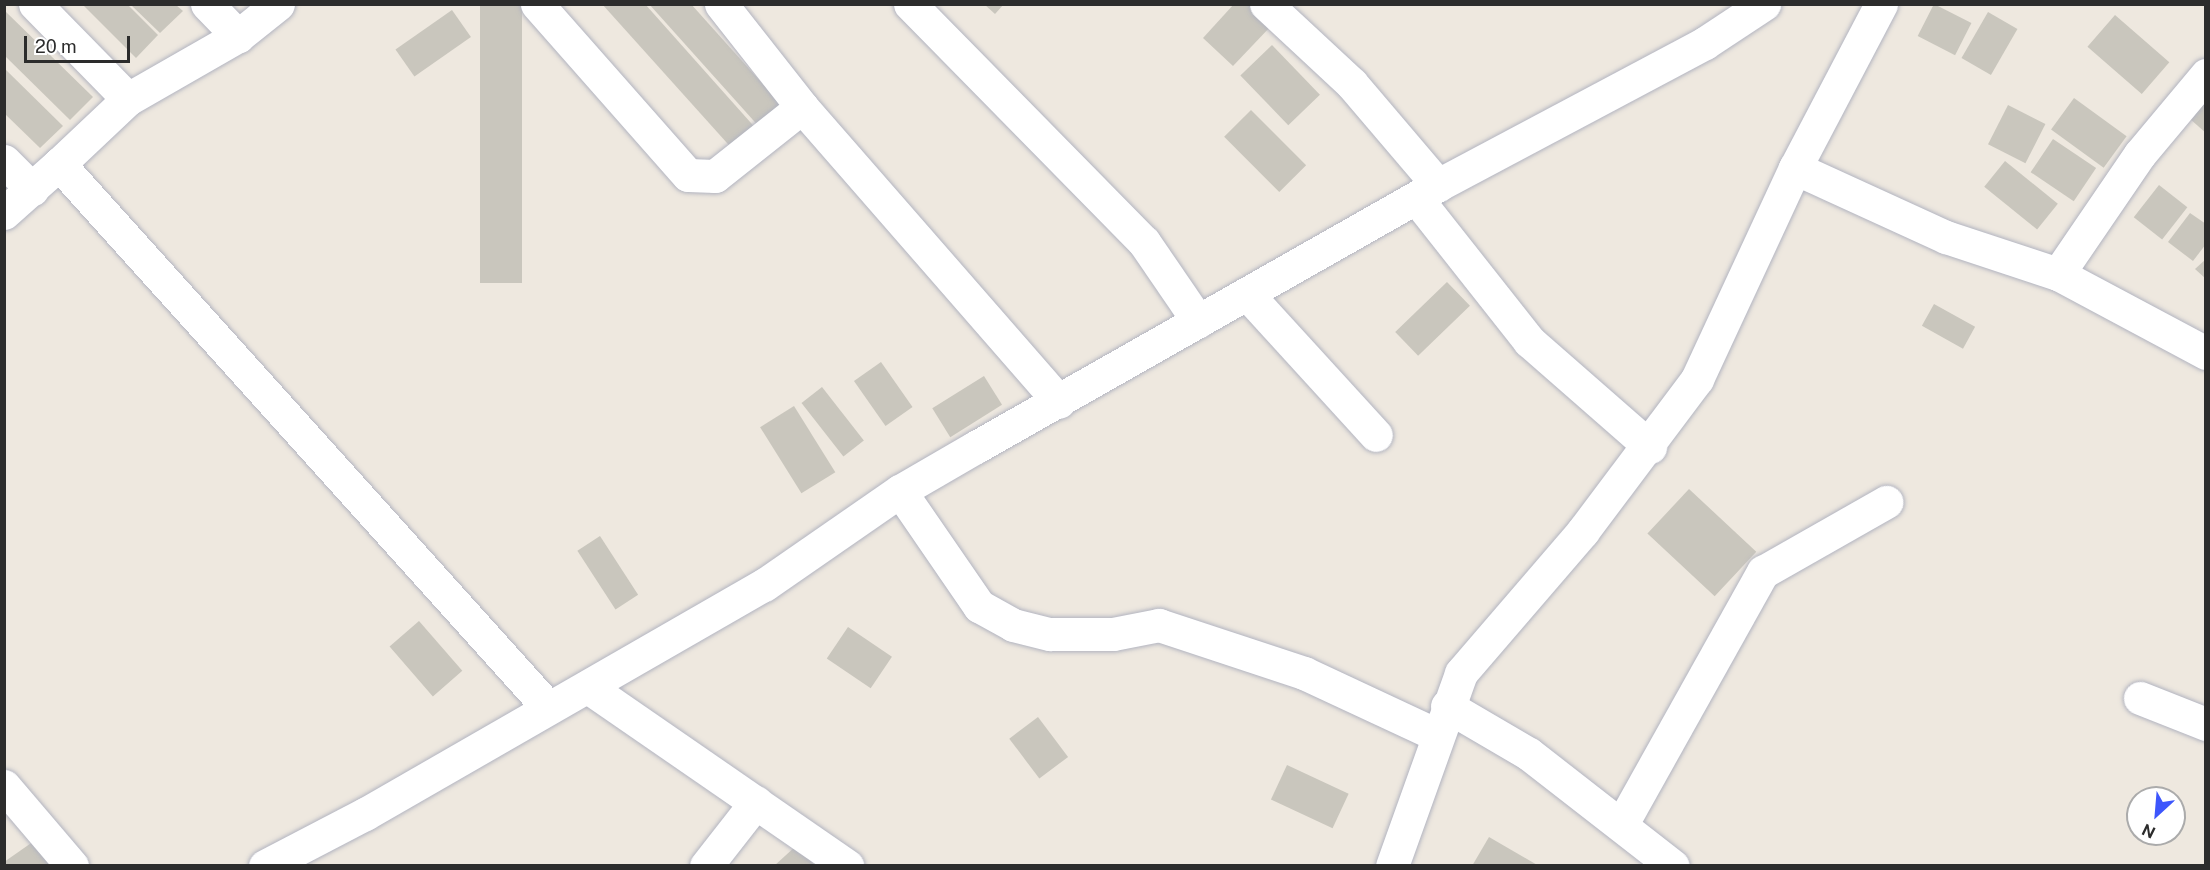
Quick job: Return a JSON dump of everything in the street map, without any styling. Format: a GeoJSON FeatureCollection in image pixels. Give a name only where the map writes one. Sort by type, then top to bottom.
{"type":"FeatureCollection","features":[{"type":"Feature","properties":{"kind":"street"},"geometry":{"type":"LineString","coordinates":[[35,4],[128,99]]}},
{"type":"Feature","properties":{"kind":"street"},"geometry":{"type":"LineString","coordinates":[[207,4],[238,36]]}},
{"type":"Feature","properties":{"kind":"street"},"geometry":{"type":"LineString","coordinates":[[4,213],[128,99],[238,36],[278,4]]}},
{"type":"Feature","properties":{"kind":"street"},"geometry":{"type":"LineString","coordinates":[[537,4],[688,175],[715,176],[802,107]]}},
{"type":"Feature","properties":{"kind":"street"},"geometry":{"type":"LineString","coordinates":[[721,4],[802,107],[1059,402]]}},
{"type":"Feature","properties":{"kind":"street"},"geometry":{"type":"LineString","coordinates":[[910,4],[1144,243],[1198,321]]}},
{"type":"Feature","properties":{"kind":"street"},"geometry":{"type":"LineString","coordinates":[[1266,4],[1352,84],[1529,340],[1650,447]]}},
{"type":"Feature","properties":{"kind":"street"},"geometry":{"type":"LineString","coordinates":[[265,866],[365,814],[546,705],[588,687],[764,585],[900,491],[1198,321],[1249,296],[1427,192],[1705,44],[1764,4]]}},
{"type":"Feature","properties":{"kind":"street"},"geometry":{"type":"LineString","coordinates":[[1392,866],[1442,720],[1461,673],[1650,447],[1697,379],[1795,168],[1881,4]]}},
{"type":"Feature","properties":{"kind":"street"},"geometry":{"type":"LineString","coordinates":[[2058,273],[2140,154],[2205,75]]}},
{"type":"Feature","properties":{"kind":"street"},"geometry":{"type":"LineString","coordinates":[[4,161],[32,189]]}},
{"type":"Feature","properties":{"kind":"street"},"geometry":{"type":"LineString","coordinates":[[59,164],[546,705]]}},
{"type":"Feature","properties":{"kind":"street"},"geometry":{"type":"LineString","coordinates":[[1795,168],[1946,237],[2058,273],[2205,353]]}},
{"type":"Feature","properties":{"kind":"street"},"geometry":{"type":"LineString","coordinates":[[1249,296],[1376,435]]}},
{"type":"Feature","properties":{"kind":"street"},"geometry":{"type":"LineString","coordinates":[[900,491],[979,606],[1013,625],[1050,634],[1113,634],[1159,626],[1442,720],[1529,754],[1623,822],[1673,866]]}},
{"type":"Feature","properties":{"kind":"street"},"geometry":{"type":"LineString","coordinates":[[1623,822],[1763,572],[1886,502]]}},
{"type":"Feature","properties":{"kind":"street"},"geometry":{"type":"LineString","coordinates":[[588,687],[847,866]]}},
{"type":"Feature","properties":{"kind":"street"},"geometry":{"type":"LineString","coordinates":[[2140,698],[2205,724]]}},
{"type":"Feature","properties":{"kind":"street"},"geometry":{"type":"LineString","coordinates":[[4,786],[72,866]]}},
{"type":"Feature","properties":{"kind":"street"},"geometry":{"type":"LineString","coordinates":[[706,866],[756,802]]}},
{"type":"Feature","properties":{"kind":"building"},"geometry":{"type":"Polygon","coordinates":[[[82,4],[127,4],[158,35],[136,58],[82,4]]]}},
{"type":"Feature","properties":{"kind":"building"},"geometry":{"type":"Polygon","coordinates":[[[480,4],[522,4],[522,283],[480,283],[480,4]]]}},
{"type":"Feature","properties":{"kind":"building"},"geometry":{"type":"Polygon","coordinates":[[[602,4],[645,4],[759,132],[736,153],[602,4]]]}},
{"type":"Feature","properties":{"kind":"building"},"geometry":{"type":"Polygon","coordinates":[[[649,4],[691,4],[785,109],[762,130],[649,4]]]}},
{"type":"Feature","properties":{"kind":"building"},"geometry":{"type":"Polygon","coordinates":[[[984,4],[1004,4],[995,14],[984,4]]]}},
{"type":"Feature","properties":{"kind":"building"},"geometry":{"type":"Polygon","coordinates":[[[1234,4],[1249,4],[1272,25],[1233,66],[1203,38],[1234,4]]]}},
{"type":"Feature","properties":{"kind":"building"},"geometry":{"type":"Polygon","coordinates":[[[1934,4],[1971,23],[1955,55],[1918,36],[1934,4]]]}},
{"type":"Feature","properties":{"kind":"building"},"geometry":{"type":"Polygon","coordinates":[[[131,5],[176,5],[183,11],[160,33],[131,5]]]}},
{"type":"Feature","properties":{"kind":"building"},"geometry":{"type":"Polygon","coordinates":[[[4,10],[93,97],[70,120],[4,55],[4,10]]]}},
{"type":"Feature","properties":{"kind":"building"},"geometry":{"type":"Polygon","coordinates":[[[452,10],[471,37],[414,77],[395,50],[452,10]]]}},
{"type":"Feature","properties":{"kind":"building"},"geometry":{"type":"Polygon","coordinates":[[[1988,12],[2017,29],[1991,75],[1962,58],[1988,12]]]}},
{"type":"Feature","properties":{"kind":"building"},"geometry":{"type":"Polygon","coordinates":[[[2115,15],[2169,62],[2142,94],[2087,47],[2115,15]]]}},
{"type":"Feature","properties":{"kind":"building"},"geometry":{"type":"Polygon","coordinates":[[[1272,45],[1320,95],[1288,125],[1240,76],[1272,45]]]}},
{"type":"Feature","properties":{"kind":"building"},"geometry":{"type":"Polygon","coordinates":[[[4,68],[63,126],[40,148],[4,113],[4,68]]]}},
{"type":"Feature","properties":{"kind":"building"},"geometry":{"type":"Polygon","coordinates":[[[2074,98],[2127,136],[2104,168],[2051,130],[2074,98]]]}},
{"type":"Feature","properties":{"kind":"building"},"geometry":{"type":"Polygon","coordinates":[[[2206,102],[2206,133],[2190,119],[2206,102]]]}},
{"type":"Feature","properties":{"kind":"building"},"geometry":{"type":"Polygon","coordinates":[[[2008,105],[2045,124],[2025,163],[1988,144],[2008,105]]]}},
{"type":"Feature","properties":{"kind":"building"},"geometry":{"type":"Polygon","coordinates":[[[1251,110],[1306,165],[1279,192],[1224,137],[1251,110]]]}},
{"type":"Feature","properties":{"kind":"building"},"geometry":{"type":"Polygon","coordinates":[[[2053,139],[2096,168],[2074,201],[2031,172],[2053,139]]]}},
{"type":"Feature","properties":{"kind":"building"},"geometry":{"type":"Polygon","coordinates":[[[2005,161],[2058,204],[2037,229],[1984,187],[2005,161]]]}},
{"type":"Feature","properties":{"kind":"building"},"geometry":{"type":"Polygon","coordinates":[[[2159,185],[2187,207],[2162,239],[2134,217],[2159,185]]]}},
{"type":"Feature","properties":{"kind":"building"},"geometry":{"type":"Polygon","coordinates":[[[2190,213],[2206,224],[2206,244],[2193,261],[2168,242],[2190,213]]]}},
{"type":"Feature","properties":{"kind":"building"},"geometry":{"type":"Polygon","coordinates":[[[2206,259],[2206,279],[2195,269],[2206,259]]]}},
{"type":"Feature","properties":{"kind":"building"},"geometry":{"type":"Polygon","coordinates":[[[1447,282],[1470,306],[1418,356],[1395,332],[1447,282]]]}},
{"type":"Feature","properties":{"kind":"building"},"geometry":{"type":"Polygon","coordinates":[[[1934,304],[1975,327],[1963,349],[1922,326],[1934,304]]]}},
{"type":"Feature","properties":{"kind":"building"},"geometry":{"type":"Polygon","coordinates":[[[881,362],[913,407],[886,426],[854,381],[881,362]]]}},
{"type":"Feature","properties":{"kind":"building"},"geometry":{"type":"Polygon","coordinates":[[[984,376],[1002,405],[950,437],[932,408],[984,376]]]}},
{"type":"Feature","properties":{"kind":"building"},"geometry":{"type":"Polygon","coordinates":[[[822,387],[864,441],[843,457],[802,403],[822,387]]]}},
{"type":"Feature","properties":{"kind":"building"},"geometry":{"type":"Polygon","coordinates":[[[794,406],[835,472],[801,493],[760,427],[794,406]]]}},
{"type":"Feature","properties":{"kind":"building"},"geometry":{"type":"Polygon","coordinates":[[[1689,489],[1756,552],[1715,596],[1647,534],[1689,489]]]}},
{"type":"Feature","properties":{"kind":"building"},"geometry":{"type":"Polygon","coordinates":[[[600,536],[638,595],[615,609],[577,551],[600,536]]]}},
{"type":"Feature","properties":{"kind":"building"},"geometry":{"type":"Polygon","coordinates":[[[419,621],[462,671],[433,696],[390,647],[419,621]]]}},
{"type":"Feature","properties":{"kind":"building"},"geometry":{"type":"Polygon","coordinates":[[[848,627],[892,657],[871,688],[827,659],[848,627]]]}},
{"type":"Feature","properties":{"kind":"building"},"geometry":{"type":"Polygon","coordinates":[[[1038,717],[1068,757],[1039,779],[1009,739],[1038,717]]]}},
{"type":"Feature","properties":{"kind":"building"},"geometry":{"type":"Polygon","coordinates":[[[1287,765],[1349,794],[1333,828],[1271,799],[1287,765]]]}},
{"type":"Feature","properties":{"kind":"building"},"geometry":{"type":"Polygon","coordinates":[[[1489,837],[1539,866],[1472,866],[1489,837]]]}},
{"type":"Feature","properties":{"kind":"building"},"geometry":{"type":"Polygon","coordinates":[[[37,839],[56,866],[4,866],[4,862],[37,839]]]}},
{"type":"Feature","properties":{"kind":"building"},"geometry":{"type":"Polygon","coordinates":[[[797,845],[815,866],[774,866],[797,845]]]}}]}
